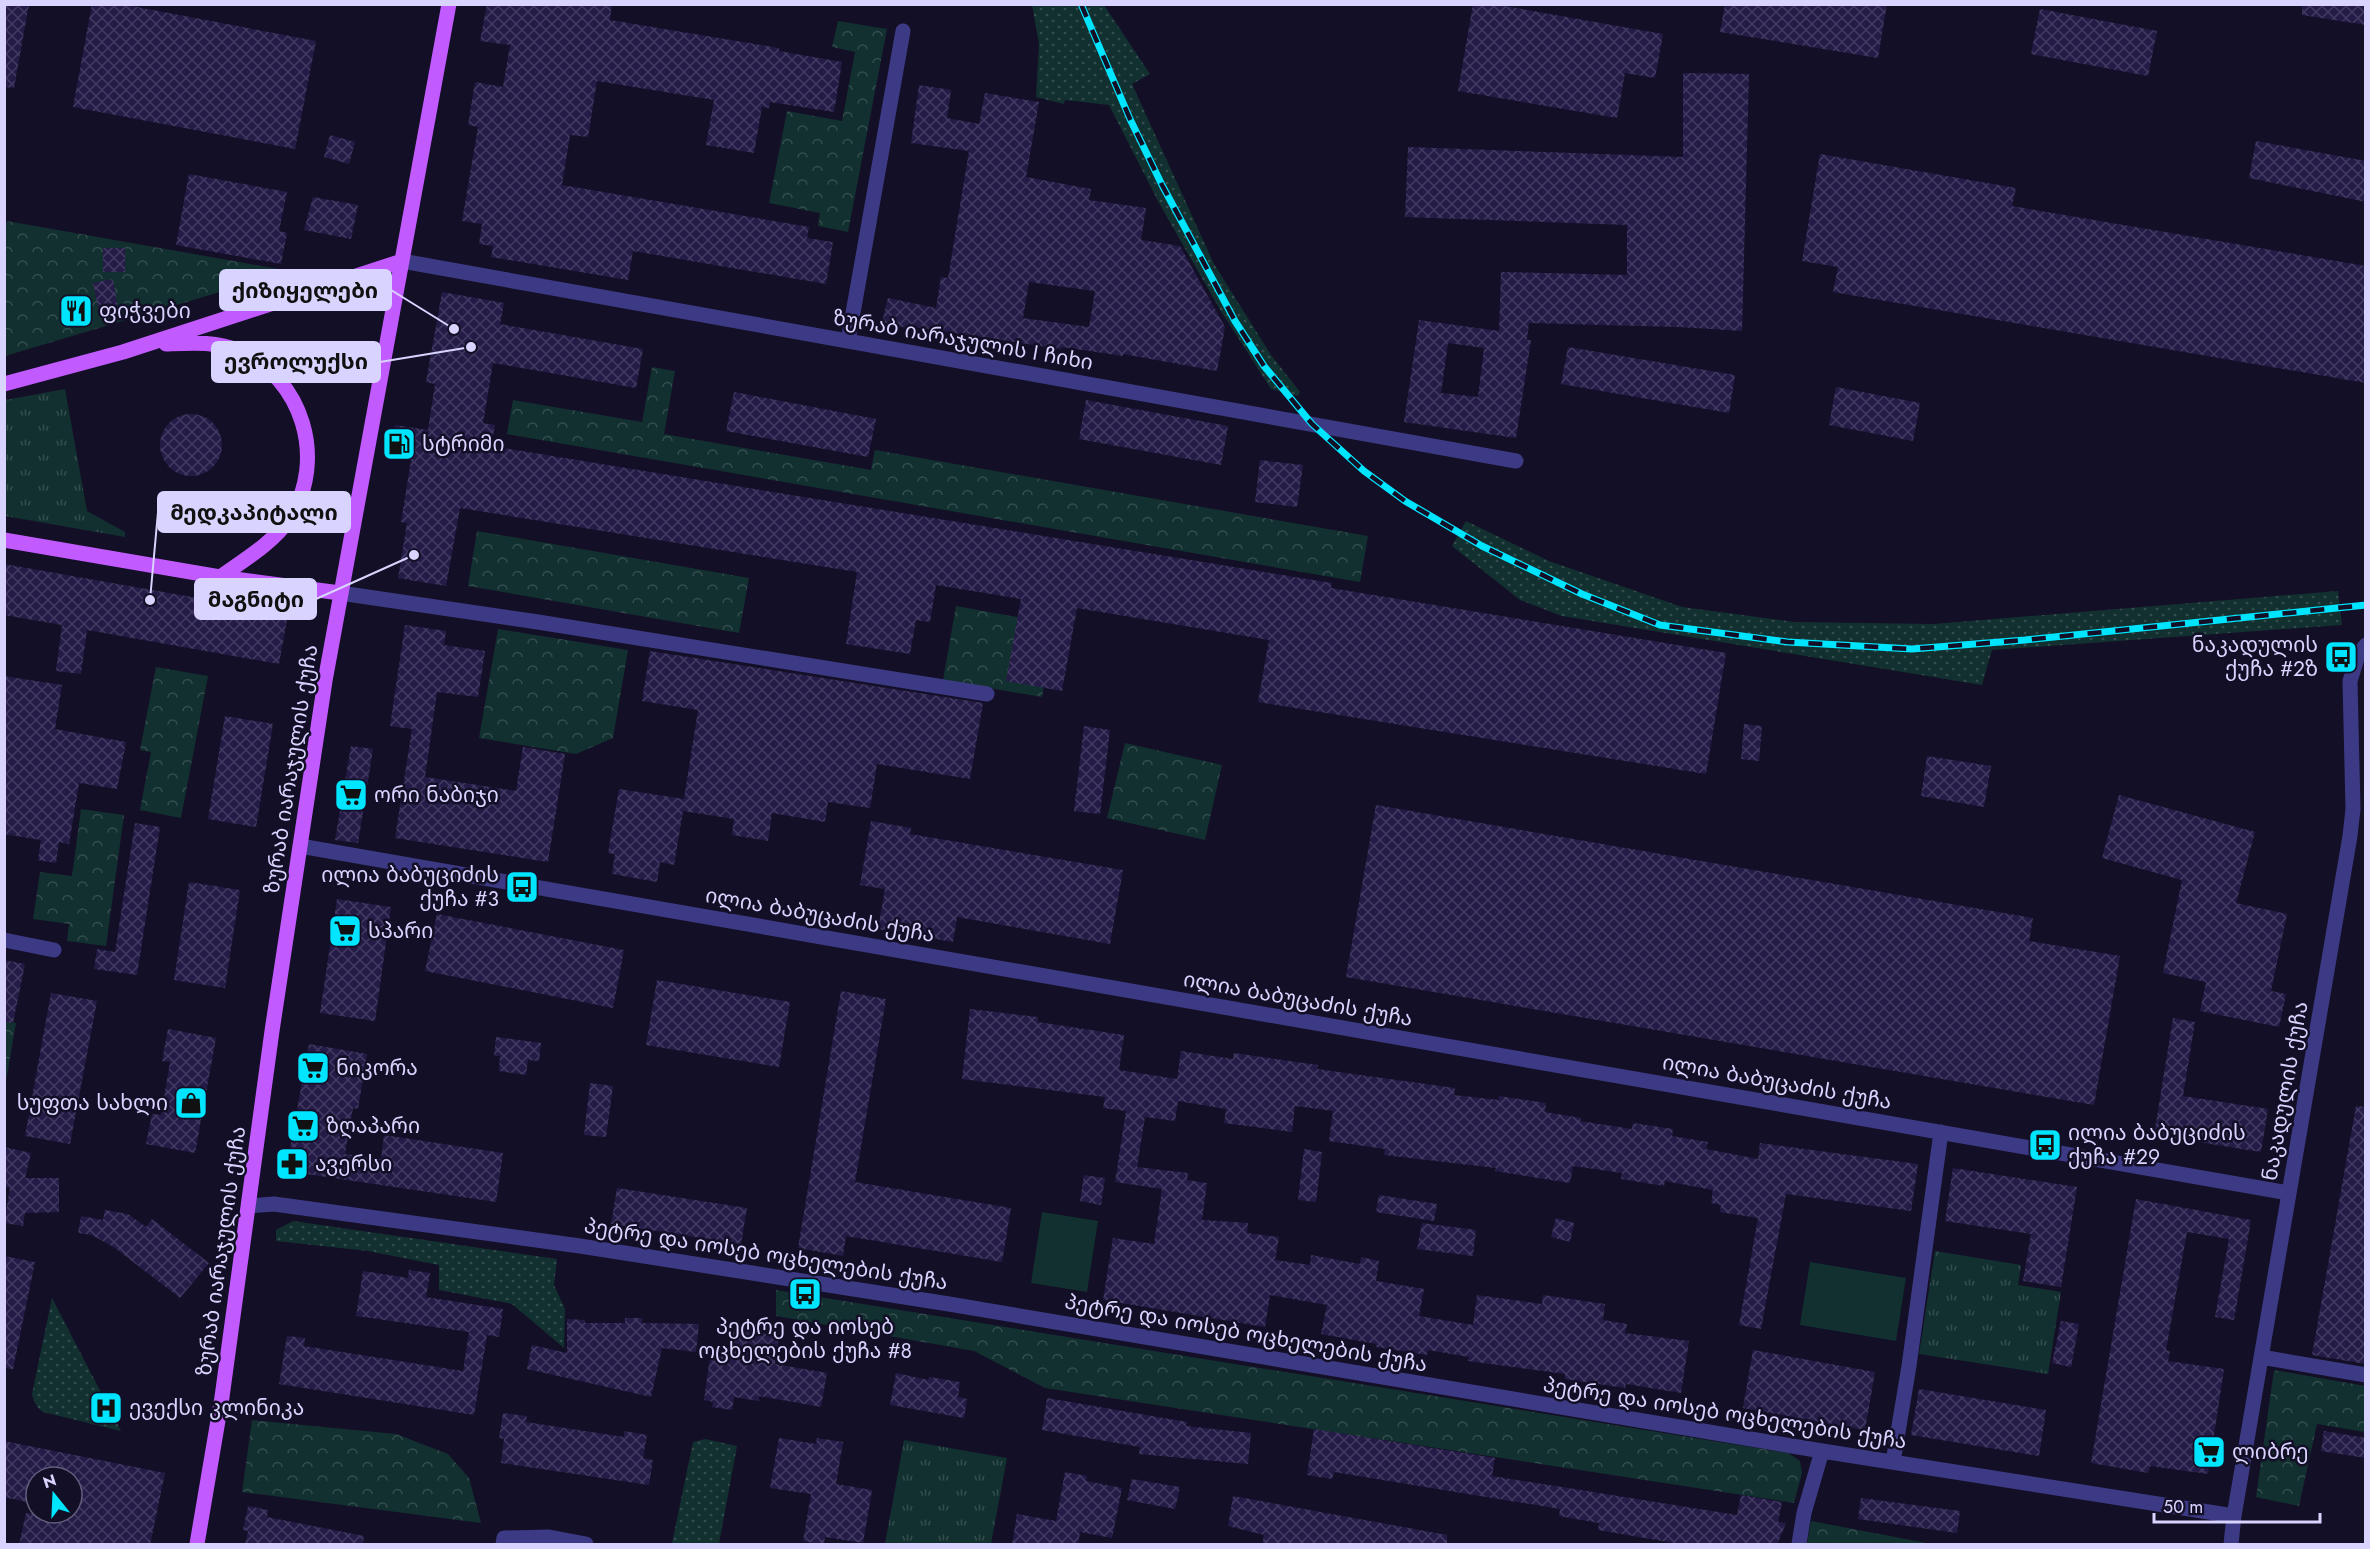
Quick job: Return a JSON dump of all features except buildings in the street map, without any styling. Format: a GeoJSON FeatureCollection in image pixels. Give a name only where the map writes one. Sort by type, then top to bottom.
{"type":"FeatureCollection","features":[{"type":"Feature","properties":{"kind":"main road","name":"ზურაბ იარაჯულის ქუჩა"},"geometry":{"type":"LineString","coordinates":[[197,1545],[222,1397],[272,1032],[340,593],[449,4]]}},
{"type":"Feature","properties":{"kind":"main road"},"geometry":{"type":"LineString","coordinates":[[4,384],[146,345],[402,261]]}},
{"type":"Feature","properties":{"kind":"main road"},"geometry":{"type":"LineString","coordinates":[[146,345],[214,344],[238,350],[256,360],[280,382],[301,415],[307,434],[308,453],[303,490],[296,507],[273,537],[220,577]]}},
{"type":"Feature","properties":{"kind":"main road"},"geometry":{"type":"LineString","coordinates":[[4,540],[220,577],[340,593]]}},
{"type":"Feature","properties":{"kind":"street"},"geometry":{"type":"LineString","coordinates":[[848,341],[903,31]]}},
{"type":"Feature","properties":{"kind":"street","name":"ზურაბ იარაჯულის I ჩიხი"},"geometry":{"type":"LineString","coordinates":[[402,261],[1516,461]]}},
{"type":"Feature","properties":{"kind":"street"},"geometry":{"type":"LineString","coordinates":[[340,593],[538,622],[987,694]]}},
{"type":"Feature","properties":{"kind":"street","name":"ნაკადულის ქუჩა"},"geometry":{"type":"LineString","coordinates":[[2231,1545],[2234,1516],[2350,836],[2353,809],[2350,681],[2358,655],[2366,645]]}},
{"type":"Feature","properties":{"kind":"street","name":"ილია ბაბუცაძის ქუჩა"},"geometry":{"type":"LineString","coordinates":[[300,846],[2289,1193]]}},
{"type":"Feature","properties":{"kind":"street"},"geometry":{"type":"LineString","coordinates":[[4,940],[54,950]]}},
{"type":"Feature","properties":{"kind":"street"},"geometry":{"type":"LineString","coordinates":[[1893,1462],[1909,1366],[1941,1132]]}},
{"type":"Feature","properties":{"kind":"street","name":"პეტრე და იოსებ ოცხელების ქუჩა"},"geometry":{"type":"LineString","coordinates":[[249,1206],[274,1203],[580,1246],[1822,1451],[2234,1516]]}},
{"type":"Feature","properties":{"kind":"street"},"geometry":{"type":"LineString","coordinates":[[2261,1357],[2366,1375]]}},
{"type":"Feature","properties":{"kind":"street"},"geometry":{"type":"LineString","coordinates":[[1799,1545],[1804,1513],[1822,1451]]}},
{"type":"Feature","properties":{"kind":"street"},"geometry":{"type":"LineString","coordinates":[[503,1545],[504,1538],[549,1537],[586,1545]]}},
{"type":"Feature","properties":{"kind":"green space"},"geometry":{"type":"Polygon","coordinates":[[[1032,5],[1104,5],[1150,74],[1132,84],[1214,264],[1271,355],[1300,392],[1298,396],[1271,389],[1219,308],[1159,203],[1109,105],[1065,100],[1064,104],[1036,97],[1039,44],[1032,5]]]}},
{"type":"Feature","properties":{"kind":"green space"},"geometry":{"type":"Polygon","coordinates":[[[838,21],[887,29],[848,232],[818,226],[820,213],[769,203],[787,111],[842,121],[855,52],[832,47],[838,21]]]}},
{"type":"Feature","properties":{"kind":"green space","name":"ფიჭვები"},"geometry":{"type":"Polygon","coordinates":[[[7,221],[290,271],[5,356],[4,236],[7,221]]]}},
{"type":"Feature","properties":{"kind":"green space"},"geometry":{"type":"Polygon","coordinates":[[[652,367],[675,371],[664,434],[871,470],[875,450],[1368,536],[1360,582],[507,434],[513,400],[642,422],[652,367]]]}},
{"type":"Feature","properties":{"kind":"green space"},"geometry":{"type":"Polygon","coordinates":[[[65,389],[87,511],[125,532],[125,537],[5,516],[5,400],[65,389]]]}},
{"type":"Feature","properties":{"kind":"green space"},"geometry":{"type":"Polygon","coordinates":[[[1466,521],[1549,561],[1682,607],[1795,622],[1933,624],[2338,591],[2342,625],[1992,650],[1982,685],[1562,616],[1520,600],[1452,546],[1466,521]]]}},
{"type":"Feature","properties":{"kind":"green space"},"geometry":{"type":"Polygon","coordinates":[[[477,531],[749,578],[739,633],[468,586],[477,531]]]}},
{"type":"Feature","properties":{"kind":"green space"},"geometry":{"type":"Polygon","coordinates":[[[956,606],[1055,624],[1042,697],[943,680],[956,606]]]}},
{"type":"Feature","properties":{"kind":"green space"},"geometry":{"type":"Polygon","coordinates":[[[498,629],[628,650],[613,738],[576,754],[479,738],[498,629]]]}},
{"type":"Feature","properties":{"kind":"green space"},"geometry":{"type":"Polygon","coordinates":[[[156,667],[208,676],[181,818],[140,810],[151,752],[140,750],[156,667]]]}},
{"type":"Feature","properties":{"kind":"green space"},"geometry":{"type":"Polygon","coordinates":[[[1125,743],[1222,765],[1205,840],[1107,818],[1125,743]]]}},
{"type":"Feature","properties":{"kind":"green space"},"geometry":{"type":"Polygon","coordinates":[[[81,809],[124,815],[106,946],[67,941],[69,924],[33,919],[40,872],[72,876],[81,809]]]}},
{"type":"Feature","properties":{"kind":"green space"},"geometry":{"type":"Polygon","coordinates":[[[5,1021],[16,1023],[5,1087],[5,1021]]]}},
{"type":"Feature","properties":{"kind":"green space"},"geometry":{"type":"Polygon","coordinates":[[[1042,1212],[1098,1221],[1087,1292],[1031,1283],[1042,1212]]]}},
{"type":"Feature","properties":{"kind":"green space"},"geometry":{"type":"Polygon","coordinates":[[[293,1221],[557,1259],[554,1285],[565,1309],[564,1348],[512,1304],[439,1290],[439,1265],[368,1251],[276,1241],[276,1230],[293,1221]]]}},
{"type":"Feature","properties":{"kind":"green space"},"geometry":{"type":"Polygon","coordinates":[[[1935,1251],[2021,1265],[2018,1285],[2061,1292],[2048,1374],[1919,1354],[1935,1251]]]}},
{"type":"Feature","properties":{"kind":"green space"},"geometry":{"type":"Polygon","coordinates":[[[1810,1262],[1906,1278],[1896,1341],[1800,1325],[1810,1262]]]}},
{"type":"Feature","properties":{"kind":"green space"},"geometry":{"type":"Polygon","coordinates":[[[776,1290],[1788,1453],[1800,1461],[1802,1473],[1794,1503],[1045,1388],[974,1351],[776,1316],[776,1290]]]}},
{"type":"Feature","properties":{"kind":"green space"},"geometry":{"type":"Polygon","coordinates":[[[52,1298],[121,1431],[43,1412],[35,1402],[32,1394],[52,1298]]]}},
{"type":"Feature","properties":{"kind":"green space"},"geometry":{"type":"Polygon","coordinates":[[[2274,1370],[2365,1386],[2365,1432],[2317,1424],[2299,1506],[2256,1497],[2274,1370]]]}},
{"type":"Feature","properties":{"kind":"green space"},"geometry":{"type":"Polygon","coordinates":[[[252,1420],[396,1434],[448,1454],[469,1478],[481,1523],[242,1492],[252,1420]]]}},
{"type":"Feature","properties":{"kind":"green space"},"geometry":{"type":"Polygon","coordinates":[[[705,1439],[737,1446],[719,1544],[672,1543],[693,1442],[705,1439]]]}},
{"type":"Feature","properties":{"kind":"green space"},"geometry":{"type":"Polygon","coordinates":[[[904,1440],[1007,1458],[991,1544],[885,1544],[904,1440]]]}},
{"type":"Feature","properties":{"kind":"green space"},"geometry":{"type":"Polygon","coordinates":[[[1811,1521],[1932,1544],[1807,1544],[1811,1521]]]}},
{"type":"Feature","properties":{"kind":"railway"},"geometry":{"type":"LineString","coordinates":[[1081,4],[1130,119],[1162,185],[1235,321],[1264,366],[1312,424],[1364,471],[1405,501],[1482,546],[1582,594],[1660,625],[1788,642],[1912,649],[2025,640],[2366,605]]}},
{"type":"Feature","properties":{"kind":"place","name":"ფიჭვები"},"geometry":{"type":"Point","coordinates":[76,311]}},
{"type":"Feature","properties":{"kind":"place","name":"ქიზიყელები"},"geometry":{"type":"Point","coordinates":[454,329]}},
{"type":"Feature","properties":{"kind":"place","name":"ევროლუქსი"},"geometry":{"type":"Point","coordinates":[471,347]}},
{"type":"Feature","properties":{"kind":"place","name":"სტრიმი"},"geometry":{"type":"Point","coordinates":[399,444]}},
{"type":"Feature","properties":{"kind":"place","name":"მაგნიტი"},"geometry":{"type":"Point","coordinates":[414,555]}},
{"type":"Feature","properties":{"kind":"place","name":"მედკაპიტალი"},"geometry":{"type":"Point","coordinates":[150,600]}},
{"type":"Feature","properties":{"kind":"place","name":"ნაკადულის ქუჩა #2ზ"},"geometry":{"type":"Point","coordinates":[2341,657]}},
{"type":"Feature","properties":{"kind":"place","name":"ორი ნაბიჯი"},"geometry":{"type":"Point","coordinates":[351,795]}},
{"type":"Feature","properties":{"kind":"place","name":"ილია ბაბუციძის ქუჩა #3"},"geometry":{"type":"Point","coordinates":[522,887]}},
{"type":"Feature","properties":{"kind":"place","name":"სპარი"},"geometry":{"type":"Point","coordinates":[345,931]}},
{"type":"Feature","properties":{"kind":"place","name":"ნიკორა"},"geometry":{"type":"Point","coordinates":[313,1068]}},
{"type":"Feature","properties":{"kind":"place","name":"სუფთა სახლი"},"geometry":{"type":"Point","coordinates":[191,1103]}},
{"type":"Feature","properties":{"kind":"place","name":"ზღაპარი"},"geometry":{"type":"Point","coordinates":[303,1126]}},
{"type":"Feature","properties":{"kind":"place","name":"ილია ბაბუციძის ქუჩა #29"},"geometry":{"type":"Point","coordinates":[2045,1145]}},
{"type":"Feature","properties":{"kind":"place","name":"ავერსი"},"geometry":{"type":"Point","coordinates":[292,1164]}},
{"type":"Feature","properties":{"kind":"place","name":"პეტრე და იოსებ ოცხელების ქუჩა #8"},"geometry":{"type":"Point","coordinates":[805,1294]}},
{"type":"Feature","properties":{"kind":"place","name":"ევექსი კლინიკა"},"geometry":{"type":"Point","coordinates":[106,1408]}},
{"type":"Feature","properties":{"kind":"place","name":"ლიბრე"},"geometry":{"type":"Point","coordinates":[2209,1452]}}]}
